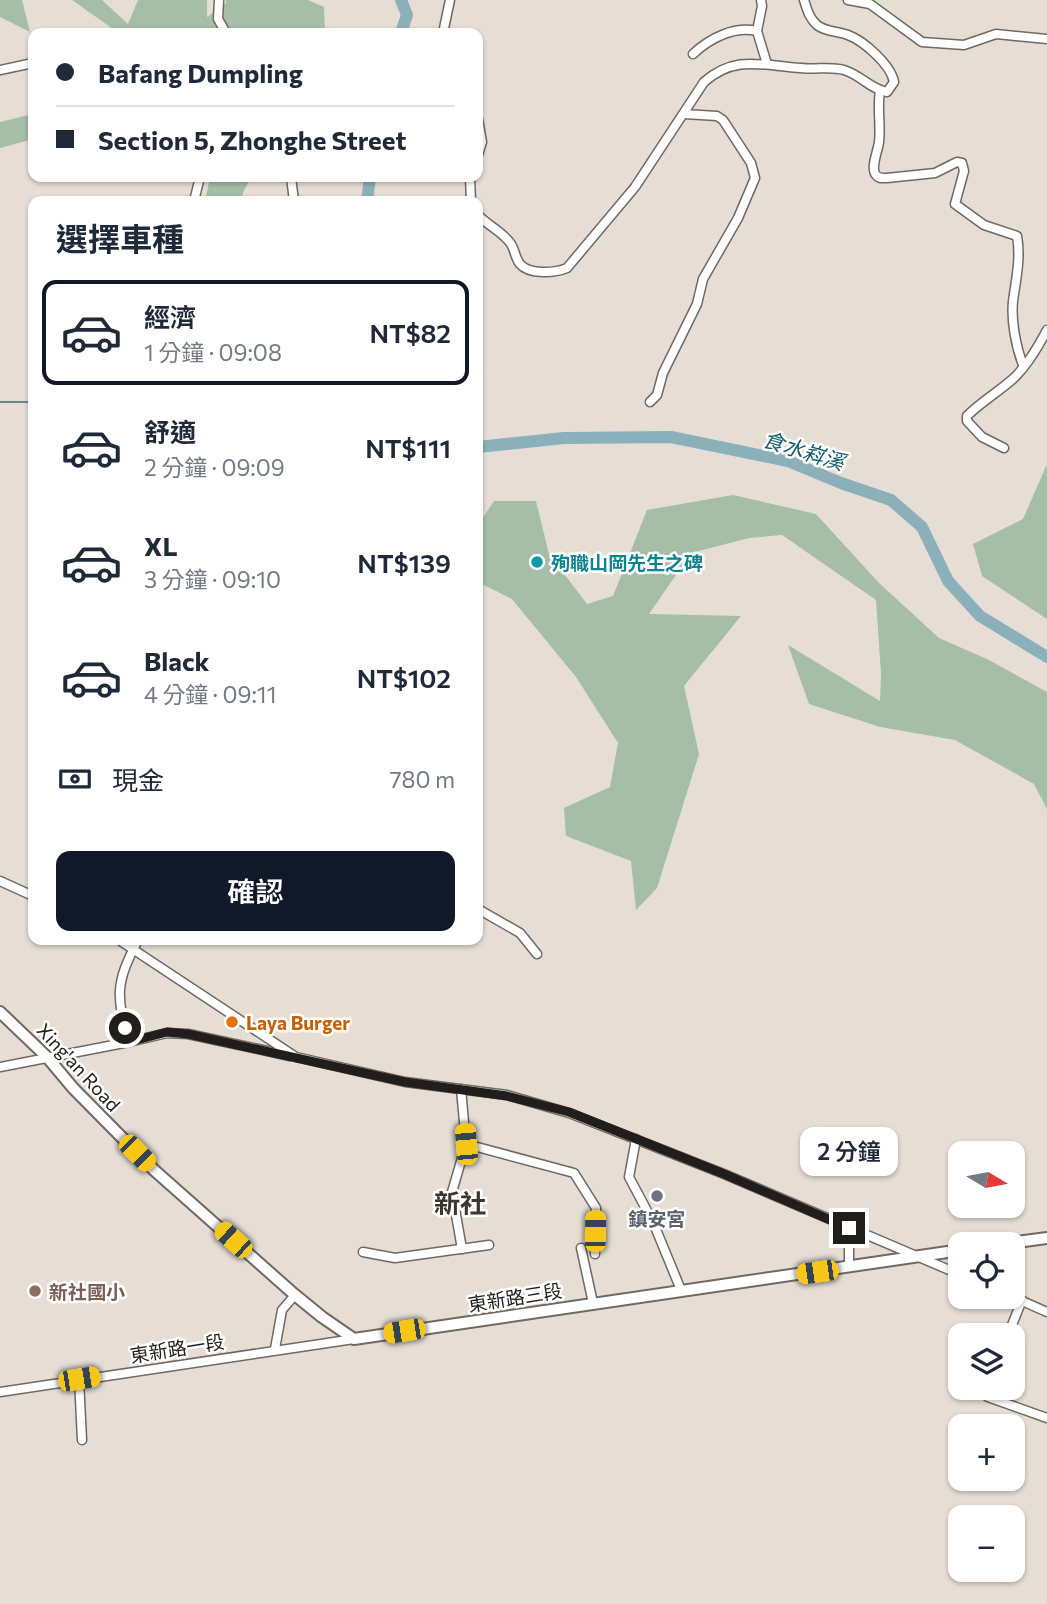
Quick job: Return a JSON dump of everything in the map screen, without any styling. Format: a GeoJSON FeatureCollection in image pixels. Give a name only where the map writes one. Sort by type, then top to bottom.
{"type":"FeatureCollection","features":[{"type":"Feature","properties":{"kind":"main road","name":"Xing'an Road"},"geometry":{"type":"LineString","coordinates":[[0,1012],[47,1057],[73,1088],[154,1170],[295,1295],[354,1339]]}},
{"type":"Feature","properties":{"kind":"main road"},"geometry":{"type":"LineString","coordinates":[[1025,1241],[1047,1238]]}},
{"type":"Feature","properties":{"kind":"main road","name":"東新路三段"},"geometry":{"type":"LineString","coordinates":[[354,1339],[948,1252]]}},
{"type":"Feature","properties":{"kind":"street"},"geometry":{"type":"LineString","coordinates":[[219,0],[218,19],[223,28]]}},
{"type":"Feature","properties":{"kind":"street"},"geometry":{"type":"LineString","coordinates":[[444,28],[450,0]]}},
{"type":"Feature","properties":{"kind":"street"},"geometry":{"type":"LineString","coordinates":[[761,0],[757,31],[767,64]]}},
{"type":"Feature","properties":{"kind":"street"},"geometry":{"type":"LineString","coordinates":[[483,219],[511,243],[518,262],[525,268],[553,272],[567,268],[635,187],[704,82],[717,70],[739,63],[840,68],[857,75],[871,87],[887,92],[894,82],[891,70],[860,41],[848,34],[820,27],[811,19],[804,0]]}},
{"type":"Feature","properties":{"kind":"street"},"geometry":{"type":"LineString","coordinates":[[848,0],[870,4],[922,42],[964,45],[996,34],[1047,39]]}},
{"type":"Feature","properties":{"kind":"street"},"geometry":{"type":"LineString","coordinates":[[693,54],[706,42],[743,28],[757,31]]}},
{"type":"Feature","properties":{"kind":"street"},"geometry":{"type":"LineString","coordinates":[[0,70],[28,64]]}},
{"type":"Feature","properties":{"kind":"street"},"geometry":{"type":"LineString","coordinates":[[880,90],[880,140],[875,174],[880,178],[887,178],[935,173],[957,162],[962,163],[964,172],[955,204],[984,225],[1017,236],[1018,273],[1013,304],[1018,351],[1023,365]]}},
{"type":"Feature","properties":{"kind":"street"},"geometry":{"type":"LineString","coordinates":[[650,402],[657,395],[663,373],[697,304],[703,279],[738,218],[755,178],[751,163],[723,120],[717,116],[684,114]]}},
{"type":"Feature","properties":{"kind":"street"},"geometry":{"type":"LineString","coordinates":[[1004,448],[982,437],[967,421],[967,416],[1017,375],[1031,358],[1047,330]]}},
{"type":"Feature","properties":{"kind":"street"},"geometry":{"type":"LineString","coordinates":[[0,881],[28,893]]}},
{"type":"Feature","properties":{"kind":"street"},"geometry":{"type":"LineString","coordinates":[[483,912],[520,933],[537,954]]}},
{"type":"Feature","properties":{"kind":"street"},"geometry":{"type":"LineString","coordinates":[[129,1042],[118,996],[121,979],[136,945]]}},
{"type":"Feature","properties":{"kind":"street"},"geometry":{"type":"LineString","coordinates":[[137,945],[296,1057]]}},
{"type":"Feature","properties":{"kind":"street"},"geometry":{"type":"LineString","coordinates":[[0,1067],[167,1032],[188,1034],[405,1082],[507,1096],[569,1112],[724,1174],[948,1270]]}},
{"type":"Feature","properties":{"kind":"street"},"geometry":{"type":"LineString","coordinates":[[461,1089],[466,1144],[452,1192],[463,1249]]}},
{"type":"Feature","properties":{"kind":"street"},"geometry":{"type":"LineString","coordinates":[[636,1139],[629,1177],[653,1222],[681,1290]]}},
{"type":"Feature","properties":{"kind":"street"},"geometry":{"type":"LineString","coordinates":[[466,1144],[574,1173],[596,1208],[595,1254]]}},
{"type":"Feature","properties":{"kind":"street"},"geometry":{"type":"LineString","coordinates":[[849,1228],[849,1267]]}},
{"type":"Feature","properties":{"kind":"street"},"geometry":{"type":"LineString","coordinates":[[363,1252],[395,1258],[489,1245]]}},
{"type":"Feature","properties":{"kind":"street"},"geometry":{"type":"LineString","coordinates":[[581,1248],[593,1303]]}},
{"type":"Feature","properties":{"kind":"street"},"geometry":{"type":"LineString","coordinates":[[275,1349],[282,1310],[295,1295]]}},
{"type":"Feature","properties":{"kind":"street"},"geometry":{"type":"LineString","coordinates":[[1025,1301],[1047,1312]]}},
{"type":"Feature","properties":{"kind":"street","name":"東新路一段"},"geometry":{"type":"LineString","coordinates":[[0,1392],[354,1339]]}},
{"type":"Feature","properties":{"kind":"street"},"geometry":{"type":"LineString","coordinates":[[79,1379],[82,1440]]}},
{"type":"Feature","properties":{"kind":"street"},"geometry":{"type":"LineString","coordinates":[[996,1400],[1047,1419]]}},
{"type":"Feature","properties":{"kind":"green space"},"geometry":{"type":"Polygon","coordinates":[[[0,0],[22,0],[28,31],[0,17],[0,0]]]}},
{"type":"Feature","properties":{"kind":"green space"},"geometry":{"type":"Polygon","coordinates":[[[72,0],[102,0],[128,24],[138,0],[207,0],[207,17],[226,3],[226,0],[308,0],[324,7],[325,28],[112,28],[72,0]]]}},
{"type":"Feature","properties":{"kind":"green space"},"geometry":{"type":"Polygon","coordinates":[[[28,115],[28,140],[0,148],[0,122],[28,115]]]}},
{"type":"Feature","properties":{"kind":"green space"},"geometry":{"type":"Polygon","coordinates":[[[209,182],[249,182],[242,196],[206,196],[209,182]]]}},
{"type":"Feature","properties":{"kind":"green space"},"geometry":{"type":"Polygon","coordinates":[[[1047,464],[1047,619],[982,576],[973,544],[1023,519],[1047,464]]]}},
{"type":"Feature","properties":{"kind":"green space"},"geometry":{"type":"Polygon","coordinates":[[[733,495],[816,514],[879,583],[939,638],[989,660],[1047,692],[1047,809],[1034,784],[955,740],[880,727],[809,704],[788,645],[880,701],[876,600],[782,535],[749,538],[691,553],[649,614],[741,616],[684,686],[699,754],[657,888],[636,910],[631,861],[566,836],[564,808],[610,787],[618,743],[576,677],[512,599],[483,584],[483,518],[494,501],[536,501],[549,554],[587,604],[613,596],[647,510],[733,495]]]}},
{"type":"Feature","properties":{"kind":"waterway","name":"食水嵙溪"},"geometry":{"type":"LineString","coordinates":[[401,0],[407,15],[403,28]]}},
{"type":"Feature","properties":{"kind":"waterway","name":"食水嵙溪"},"geometry":{"type":"LineString","coordinates":[[368,196],[369,182]]}},
{"type":"Feature","properties":{"kind":"waterway"},"geometry":{"type":"LineString","coordinates":[[0,402],[28,402]]}},
{"type":"Feature","properties":{"kind":"waterway","name":"食水嵙溪"},"geometry":{"type":"LineString","coordinates":[[483,446],[564,438],[671,437],[788,461],[891,500],[922,527],[948,581],[980,616],[1047,657]]}},
{"type":"Feature","properties":{"kind":"place","name":"殉職山岡先生之碑"},"geometry":{"type":"Point","coordinates":[537,562]}},
{"type":"Feature","properties":{"kind":"place","name":"Laya Burger"},"geometry":{"type":"Point","coordinates":[232,1022]}},
{"type":"Feature","properties":{"kind":"place","name":"鎮安宮"},"geometry":{"type":"Point","coordinates":[657,1196]}},
{"type":"Feature","properties":{"kind":"place","name":"新社國小"},"geometry":{"type":"Point","coordinates":[35,1291]}},
{"type":"Feature","properties":{"kind":"district","name":"新社"},"geometry":{"type":"Point","coordinates":[460,1202]}},
{"type":"Feature","properties":{"kind":"route"},"geometry":{"type":"LineString","coordinates":[[125,1028],[129,1042],[167,1032],[188,1034],[405,1082],[507,1096],[569,1112],[849,1228]]}}]}
